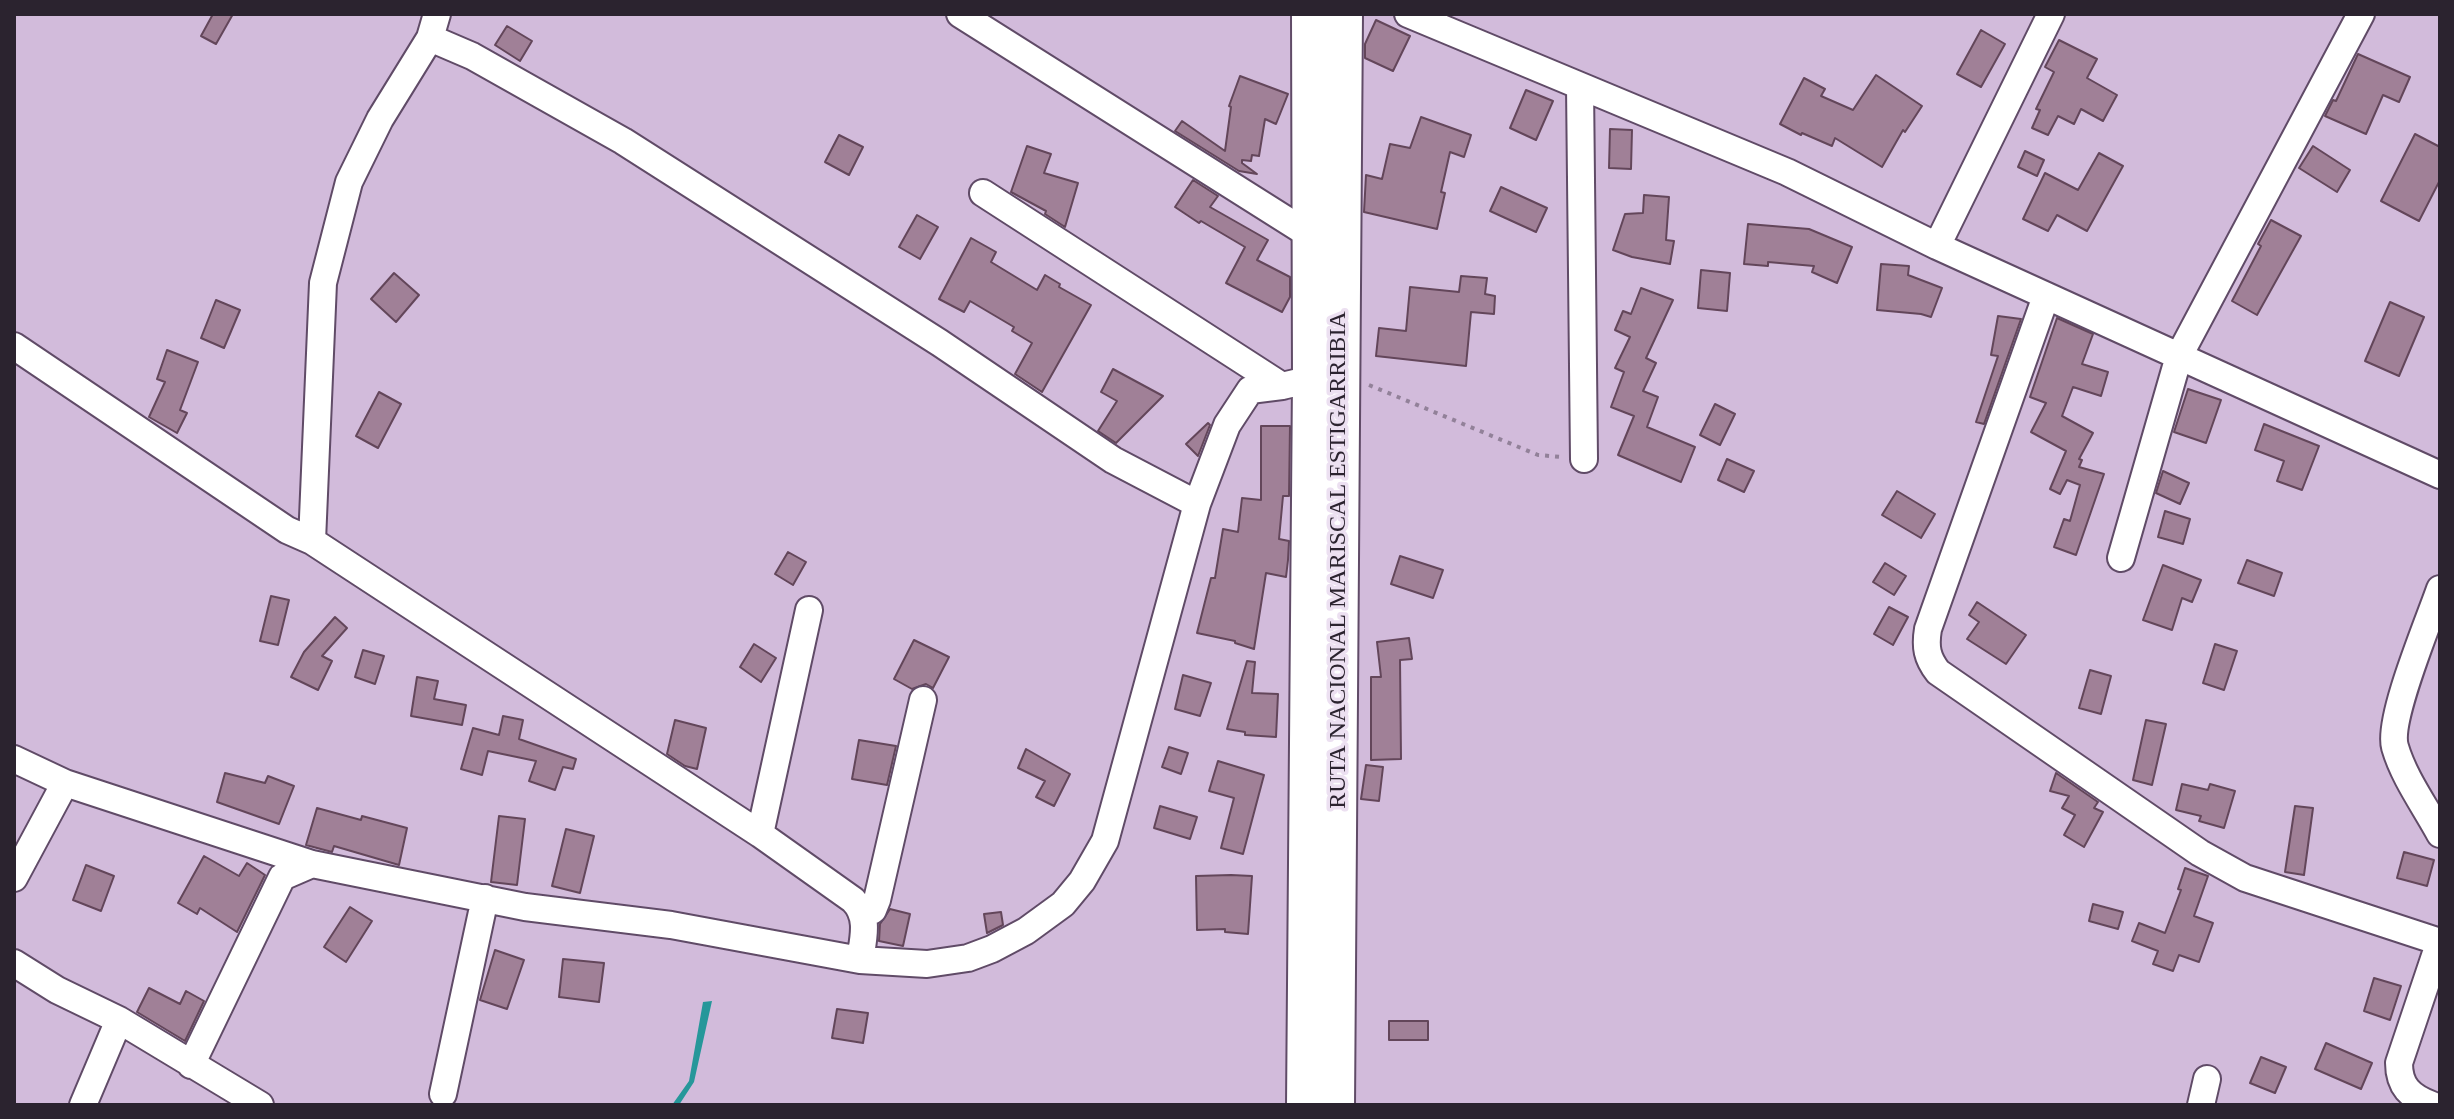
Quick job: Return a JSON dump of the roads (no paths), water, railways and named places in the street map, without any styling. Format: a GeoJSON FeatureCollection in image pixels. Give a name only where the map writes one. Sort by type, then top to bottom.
{"type":"FeatureCollection","features":[{"type":"Feature","properties":{"kind":"highway","name":"RUTA NACIONAL MARISCAL ESTIGARRIBIA"},"geometry":{"type":"LineString","coordinates":[[1306,1105],[1311,14]]}},
{"type":"Feature","properties":{"kind":"highway","name":"RUTA NACIONAL MARISCAL ESTIGARRIBIA"},"geometry":{"type":"LineString","coordinates":[[1335,1105],[1311,380],[1343,14]]}},
{"type":"Feature","properties":{"kind":"street"},"geometry":{"type":"LineString","coordinates":[[960,14],[1310,235]]}},
{"type":"Feature","properties":{"kind":"street"},"geometry":{"type":"LineString","coordinates":[[1408,14],[1787,172],[1937,246],[2440,475]]}},
{"type":"Feature","properties":{"kind":"street"},"geometry":{"type":"LineString","coordinates":[[1937,246],[2051,14]]}},
{"type":"Feature","properties":{"kind":"street"},"geometry":{"type":"LineString","coordinates":[[2121,558],[2179,356],[2361,14]]}},
{"type":"Feature","properties":{"kind":"street"},"geometry":{"type":"LineString","coordinates":[[312,541],[323,283],[349,182],[380,119],[434,26],[472,56],[623,141],[940,343],[1113,460],[1197,504]]}},
{"type":"Feature","properties":{"kind":"street"},"geometry":{"type":"LineString","coordinates":[[1580,86],[1584,459]]}},
{"type":"Feature","properties":{"kind":"street"},"geometry":{"type":"LineString","coordinates":[[983,193],[1311,380]]}},
{"type":"Feature","properties":{"kind":"street"},"geometry":{"type":"LineString","coordinates":[[2046,296],[1928,629],[1926,644],[1929,660],[1938,672],[2200,853],[2245,878],[2440,942],[2399,1063],[2399,1077],[2405,1088],[2415,1098],[2430,1105]]}},
{"type":"Feature","properties":{"kind":"street"},"geometry":{"type":"LineString","coordinates":[[14,346],[287,530],[312,541],[760,834],[853,900],[865,924],[860,960]]}},
{"type":"Feature","properties":{"kind":"street"},"geometry":{"type":"LineString","coordinates":[[14,759],[65,783],[312,864],[525,907],[671,925],[860,960],[927,964],[968,958],[1026,931],[1063,904],[1082,881],[1105,841],[1197,504],[1227,425],[1250,390],[1311,380]]}},
{"type":"Feature","properties":{"kind":"street"},"geometry":{"type":"LineString","coordinates":[[2440,589],[2396,718],[2393,743],[2401,764],[2440,834]]}},
{"type":"Feature","properties":{"kind":"street"},"geometry":{"type":"LineString","coordinates":[[760,834],[809,610]]}},
{"type":"Feature","properties":{"kind":"street"},"geometry":{"type":"LineString","coordinates":[[863,915],[870,913],[877,900],[923,700]]}},
{"type":"Feature","properties":{"kind":"street"},"geometry":{"type":"LineString","coordinates":[[14,878],[65,783]]}},
{"type":"Feature","properties":{"kind":"street"},"geometry":{"type":"LineString","coordinates":[[191,1065],[282,877],[312,864]]}},
{"type":"Feature","properties":{"kind":"street"},"geometry":{"type":"LineString","coordinates":[[443,1094],[485,898]]}},
{"type":"Feature","properties":{"kind":"street"},"geometry":{"type":"LineString","coordinates":[[14,963],[57,990],[119,1020],[260,1105]]}},
{"type":"Feature","properties":{"kind":"street"},"geometry":{"type":"LineString","coordinates":[[83,1105],[119,1020]]}},
{"type":"Feature","properties":{"kind":"street"},"geometry":{"type":"LineString","coordinates":[[2201,1105],[2207,1079]]}}]}
